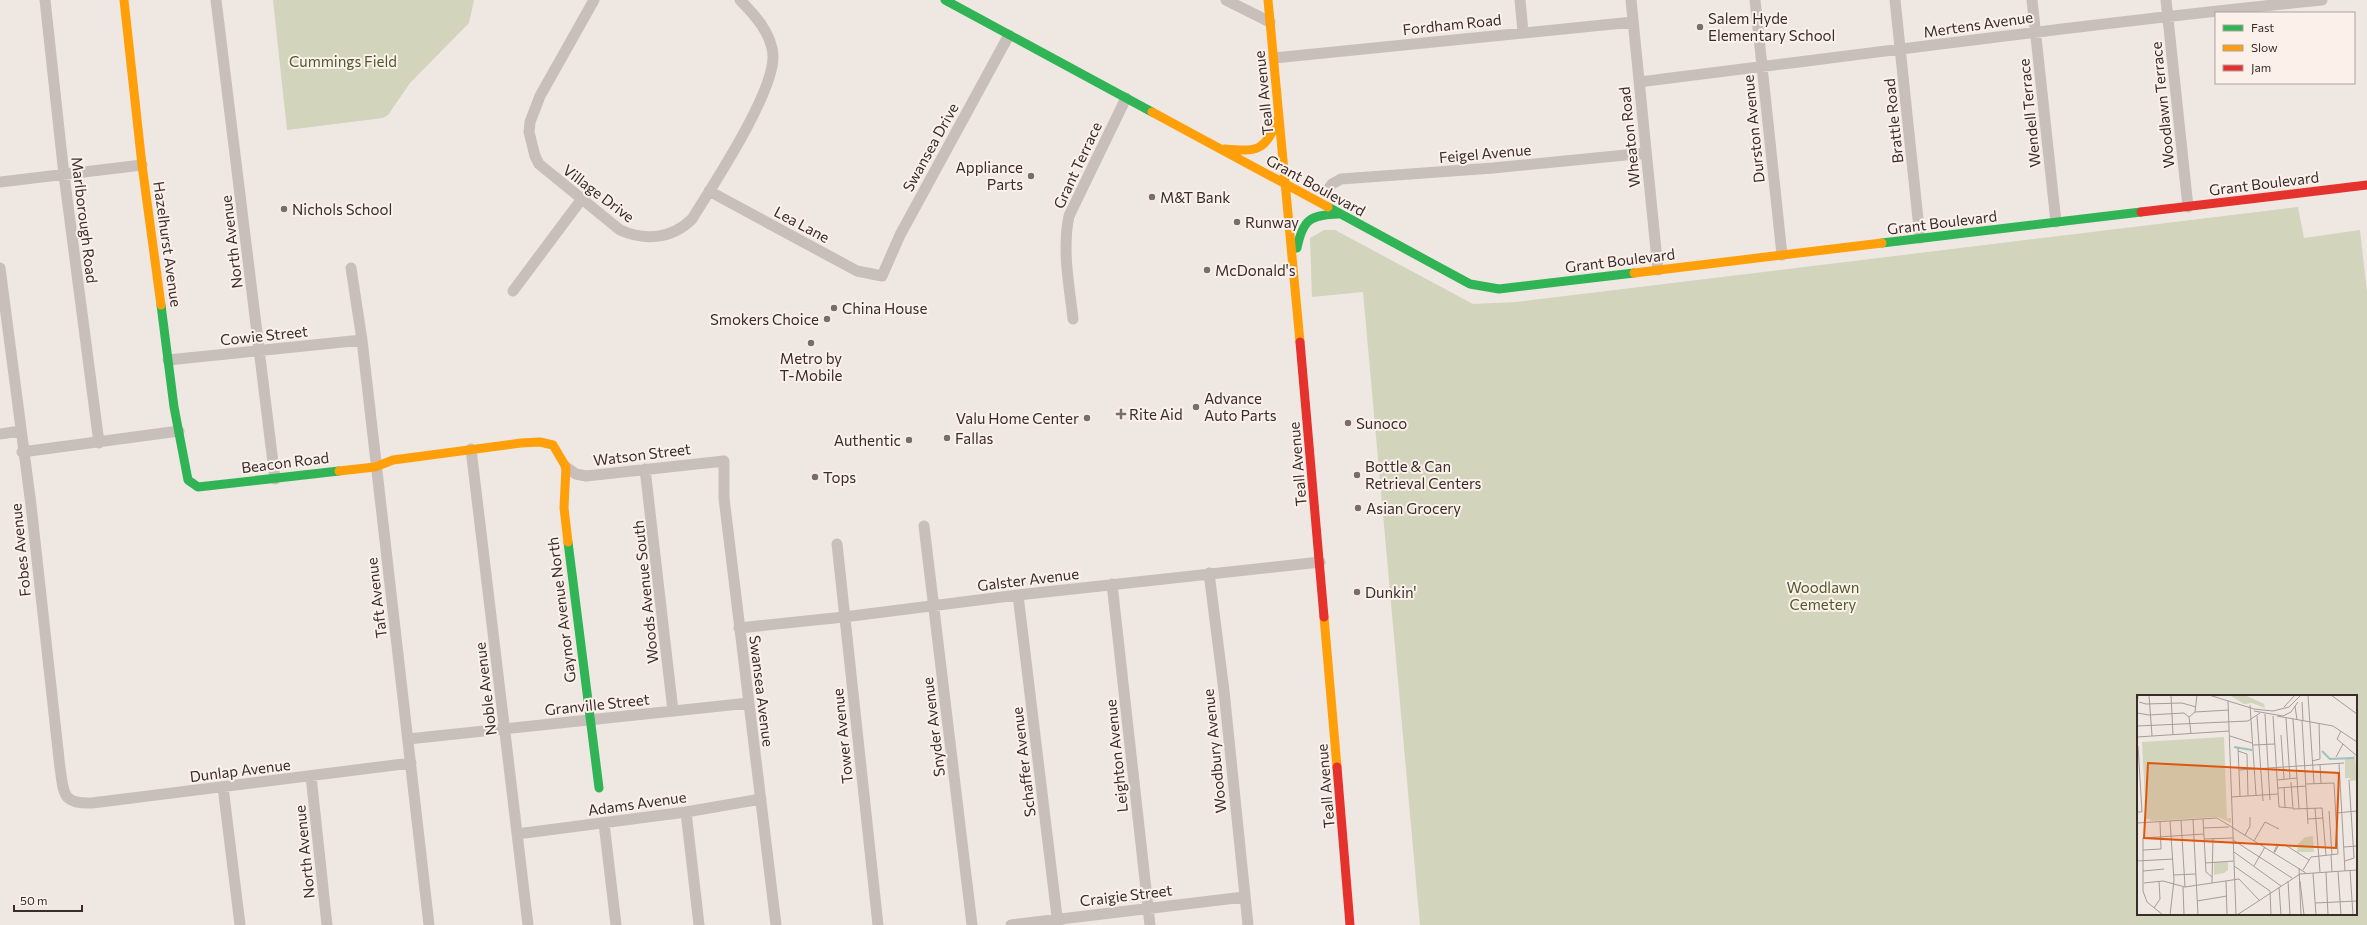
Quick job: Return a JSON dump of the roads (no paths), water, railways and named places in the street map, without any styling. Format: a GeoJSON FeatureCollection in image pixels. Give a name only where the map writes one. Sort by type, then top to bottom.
{"type":"FeatureCollection","features":[{"type":"Feature","properties":{"kind":"street","name":"Marlborough Road"},"geometry":{"type":"LineString","coordinates":[[45,0],[64,175],[99,443]]}},
{"type":"Feature","properties":{"kind":"street","name":"Hazelhurst Avenue"},"geometry":{"type":"LineString","coordinates":[[124,0],[142,165],[168,360],[188,480],[198,487]]}},
{"type":"Feature","properties":{"kind":"street","name":"North Avenue"},"geometry":{"type":"LineString","coordinates":[[216,0],[275,480]]}},
{"type":"Feature","properties":{"kind":"street","name":"Village Drive"},"geometry":{"type":"LineString","coordinates":[[594,0],[540,96],[529,127],[531,144],[539,164],[581,200],[620,230],[632,235],[656,237],[668,235],[685,226],[692,219],[758,105],[773,67],[771,45],[761,23],[740,0]]}},
{"type":"Feature","properties":{"kind":"street","name":"Grant Boulevard"},"geometry":{"type":"LineString","coordinates":[[945,0],[1287,186],[1470,284],[1480,287],[1499,289],[2367,185]]}},
{"type":"Feature","properties":{"kind":"street"},"geometry":{"type":"LineString","coordinates":[[1226,0],[1270,22]]}},
{"type":"Feature","properties":{"kind":"street","name":"Teall Avenue"},"geometry":{"type":"LineString","coordinates":[[1268,0],[1294,264],[1350,925]]}},
{"type":"Feature","properties":{"kind":"street"},"geometry":{"type":"LineString","coordinates":[[1520,0],[1523,32]]}},
{"type":"Feature","properties":{"kind":"street","name":"Wheaton Road"},"geometry":{"type":"LineString","coordinates":[[1631,0],[1658,270]]}},
{"type":"Feature","properties":{"kind":"street","name":"Durston Avenue"},"geometry":{"type":"LineString","coordinates":[[1755,0],[1782,255]]}},
{"type":"Feature","properties":{"kind":"street","name":"Brattle Road"},"geometry":{"type":"LineString","coordinates":[[1895,0],[1920,238]]}},
{"type":"Feature","properties":{"kind":"street","name":"Wendell Terrace"},"geometry":{"type":"LineString","coordinates":[[2032,0],[2056,222]]}},
{"type":"Feature","properties":{"kind":"street","name":"Woodlawn Terrace"},"geometry":{"type":"LineString","coordinates":[[2166,0],[2188,207]]}},
{"type":"Feature","properties":{"kind":"street","name":"Mertens Avenue"},"geometry":{"type":"LineString","coordinates":[[1639,82],[2168,15],[2322,0]]}},
{"type":"Feature","properties":{"kind":"street","name":"Fordham Road"},"geometry":{"type":"LineString","coordinates":[[1274,58],[1633,22]]}},
{"type":"Feature","properties":{"kind":"street","name":"Swansea Drive"},"geometry":{"type":"LineString","coordinates":[[882,276],[900,234],[1008,35]]}},
{"type":"Feature","properties":{"kind":"street","name":"Grant Terrace"},"geometry":{"type":"LineString","coordinates":[[1074,319],[1065,251],[1065,235],[1069,216],[1126,98]]}},
{"type":"Feature","properties":{"kind":"street"},"geometry":{"type":"LineString","coordinates":[[1221,149],[1250,151],[1261,149],[1266,145],[1273,134],[1280,116]]}},
{"type":"Feature","properties":{"kind":"street","name":"Feigel Avenue"},"geometry":{"type":"LineString","coordinates":[[1329,188],[1332,184],[1341,180],[1646,154]]}},
{"type":"Feature","properties":{"kind":"street"},"geometry":{"type":"LineString","coordinates":[[0,182],[142,165]]}},
{"type":"Feature","properties":{"kind":"street","name":"Lea Lane"},"geometry":{"type":"LineString","coordinates":[[709,191],[857,271],[882,276]]}},
{"type":"Feature","properties":{"kind":"street"},"geometry":{"type":"LineString","coordinates":[[514,291],[581,200]]}},
{"type":"Feature","properties":{"kind":"street"},"geometry":{"type":"LineString","coordinates":[[1294,264],[1300,231],[1308,219],[1315,215],[1340,214]]}},
{"type":"Feature","properties":{"kind":"street","name":"Fobes Avenue"},"geometry":{"type":"LineString","coordinates":[[0,268],[30,506],[60,768],[64,795],[72,802]]}},
{"type":"Feature","properties":{"kind":"street","name":"Taft Avenue"},"geometry":{"type":"LineString","coordinates":[[351,268],[362,340],[375,467],[429,925]]}},
{"type":"Feature","properties":{"kind":"street","name":"Cowie Street"},"geometry":{"type":"LineString","coordinates":[[168,360],[362,340]]}},
{"type":"Feature","properties":{"kind":"street"},"geometry":{"type":"LineString","coordinates":[[0,434],[20,431]]}},
{"type":"Feature","properties":{"kind":"street"},"geometry":{"type":"LineString","coordinates":[[22,452],[99,443],[179,431]]}},
{"type":"Feature","properties":{"kind":"street","name":"Beacon Road"},"geometry":{"type":"LineString","coordinates":[[198,487],[275,480],[375,467],[393,460],[471,449],[540,442],[553,445],[566,467]]}},
{"type":"Feature","properties":{"kind":"street","name":"Noble Avenue"},"geometry":{"type":"LineString","coordinates":[[471,449],[528,925]]}},
{"type":"Feature","properties":{"kind":"street","name":"Watson Street"},"geometry":{"type":"LineString","coordinates":[[566,467],[576,474],[586,476],[724,461]]}},
{"type":"Feature","properties":{"kind":"street","name":"Swansea Avenue"},"geometry":{"type":"LineString","coordinates":[[724,461],[724,498],[776,925]]}},
{"type":"Feature","properties":{"kind":"street","name":"Gaynor Avenue North"},"geometry":{"type":"LineString","coordinates":[[566,467],[564,508],[598,788]]}},
{"type":"Feature","properties":{"kind":"street","name":"Woods Avenue South"},"geometry":{"type":"LineString","coordinates":[[645,469],[673,711]]}},
{"type":"Feature","properties":{"kind":"street","name":"Snyder Avenue"},"geometry":{"type":"LineString","coordinates":[[924,526],[972,925]]}},
{"type":"Feature","properties":{"kind":"street","name":"Tower Avenue"},"geometry":{"type":"LineString","coordinates":[[837,544],[878,925]]}},
{"type":"Feature","properties":{"kind":"street","name":"Galster Avenue"},"geometry":{"type":"LineString","coordinates":[[739,628],[844,617],[1018,594],[1320,562]]}},
{"type":"Feature","properties":{"kind":"street","name":"Woodbury Avenue"},"geometry":{"type":"LineString","coordinates":[[1208,573],[1224,691],[1248,925]]}},
{"type":"Feature","properties":{"kind":"street","name":"Leighton Avenue"},"geometry":{"type":"LineString","coordinates":[[1112,584],[1150,925]]}},
{"type":"Feature","properties":{"kind":"street","name":"Schaffer Avenue"},"geometry":{"type":"LineString","coordinates":[[1018,594],[1057,922]]}},
{"type":"Feature","properties":{"kind":"street","name":"Granville Street"},"geometry":{"type":"LineString","coordinates":[[408,739],[505,730],[749,703]]}},
{"type":"Feature","properties":{"kind":"street","name":"Dunlap Avenue"},"geometry":{"type":"LineString","coordinates":[[72,802],[92,803],[411,763]]}},
{"type":"Feature","properties":{"kind":"street","name":"North Avenue"},"geometry":{"type":"LineString","coordinates":[[311,776],[327,925]]}},
{"type":"Feature","properties":{"kind":"street"},"geometry":{"type":"LineString","coordinates":[[223,787],[240,925]]}},
{"type":"Feature","properties":{"kind":"street","name":"Adams Avenue"},"geometry":{"type":"LineString","coordinates":[[517,834],[686,812],[761,799]]}},
{"type":"Feature","properties":{"kind":"street"},"geometry":{"type":"LineString","coordinates":[[686,812],[699,925]]}},
{"type":"Feature","properties":{"kind":"street"},"geometry":{"type":"LineString","coordinates":[[604,823],[616,925]]}},
{"type":"Feature","properties":{"kind":"street","name":"Craigie Street"},"geometry":{"type":"LineString","coordinates":[[1010,925],[1057,922],[1148,907],[1244,897]]}},
{"type":"Feature","properties":{"kind":"place","name":"Salem Hyde Elementary School"},"geometry":{"type":"Point","coordinates":[1700,27]}},
{"type":"Feature","properties":{"kind":"place","name":"Appliance Parts"},"geometry":{"type":"Point","coordinates":[1031,176]}},
{"type":"Feature","properties":{"kind":"place","name":"M&T Bank"},"geometry":{"type":"Point","coordinates":[1152,197]}},
{"type":"Feature","properties":{"kind":"place","name":"Nichols School"},"geometry":{"type":"Point","coordinates":[284,209]}},
{"type":"Feature","properties":{"kind":"place","name":"Runway"},"geometry":{"type":"Point","coordinates":[1237,222]}},
{"type":"Feature","properties":{"kind":"place","name":"McDonald's"},"geometry":{"type":"Point","coordinates":[1207,270]}},
{"type":"Feature","properties":{"kind":"place","name":"China House"},"geometry":{"type":"Point","coordinates":[834,308]}},
{"type":"Feature","properties":{"kind":"place","name":"Smokers Choice"},"geometry":{"type":"Point","coordinates":[827,319]}},
{"type":"Feature","properties":{"kind":"place","name":"Metro by T-Mobile"},"geometry":{"type":"Point","coordinates":[811,343]}},
{"type":"Feature","properties":{"kind":"place","name":"Advance Auto Parts"},"geometry":{"type":"Point","coordinates":[1196,407]}},
{"type":"Feature","properties":{"kind":"place","name":"Rite Aid"},"geometry":{"type":"Point","coordinates":[1121,414]}},
{"type":"Feature","properties":{"kind":"place","name":"Valu Home Center"},"geometry":{"type":"Point","coordinates":[1087,418]}},
{"type":"Feature","properties":{"kind":"place","name":"Sunoco"},"geometry":{"type":"Point","coordinates":[1348,423]}},
{"type":"Feature","properties":{"kind":"place","name":"Fallas"},"geometry":{"type":"Point","coordinates":[947,438]}},
{"type":"Feature","properties":{"kind":"place","name":"Authentic"},"geometry":{"type":"Point","coordinates":[909,440]}},
{"type":"Feature","properties":{"kind":"place","name":"Bottle & Can Retrieval Centers"},"geometry":{"type":"Point","coordinates":[1357,475]}},
{"type":"Feature","properties":{"kind":"place","name":"Tops"},"geometry":{"type":"Point","coordinates":[815,477]}},
{"type":"Feature","properties":{"kind":"place","name":"Asian Grocery"},"geometry":{"type":"Point","coordinates":[1358,508]}},
{"type":"Feature","properties":{"kind":"place","name":"Dunkin'"},"geometry":{"type":"Point","coordinates":[1357,592]}},
{"type":"Feature","properties":{"kind":"park label","name":"Cummings Field"},"geometry":{"type":"Point","coordinates":[343,61]}},
{"type":"Feature","properties":{"kind":"park label","name":"Woodlawn Cemetery"},"geometry":{"type":"Point","coordinates":[1823,596]}}]}
